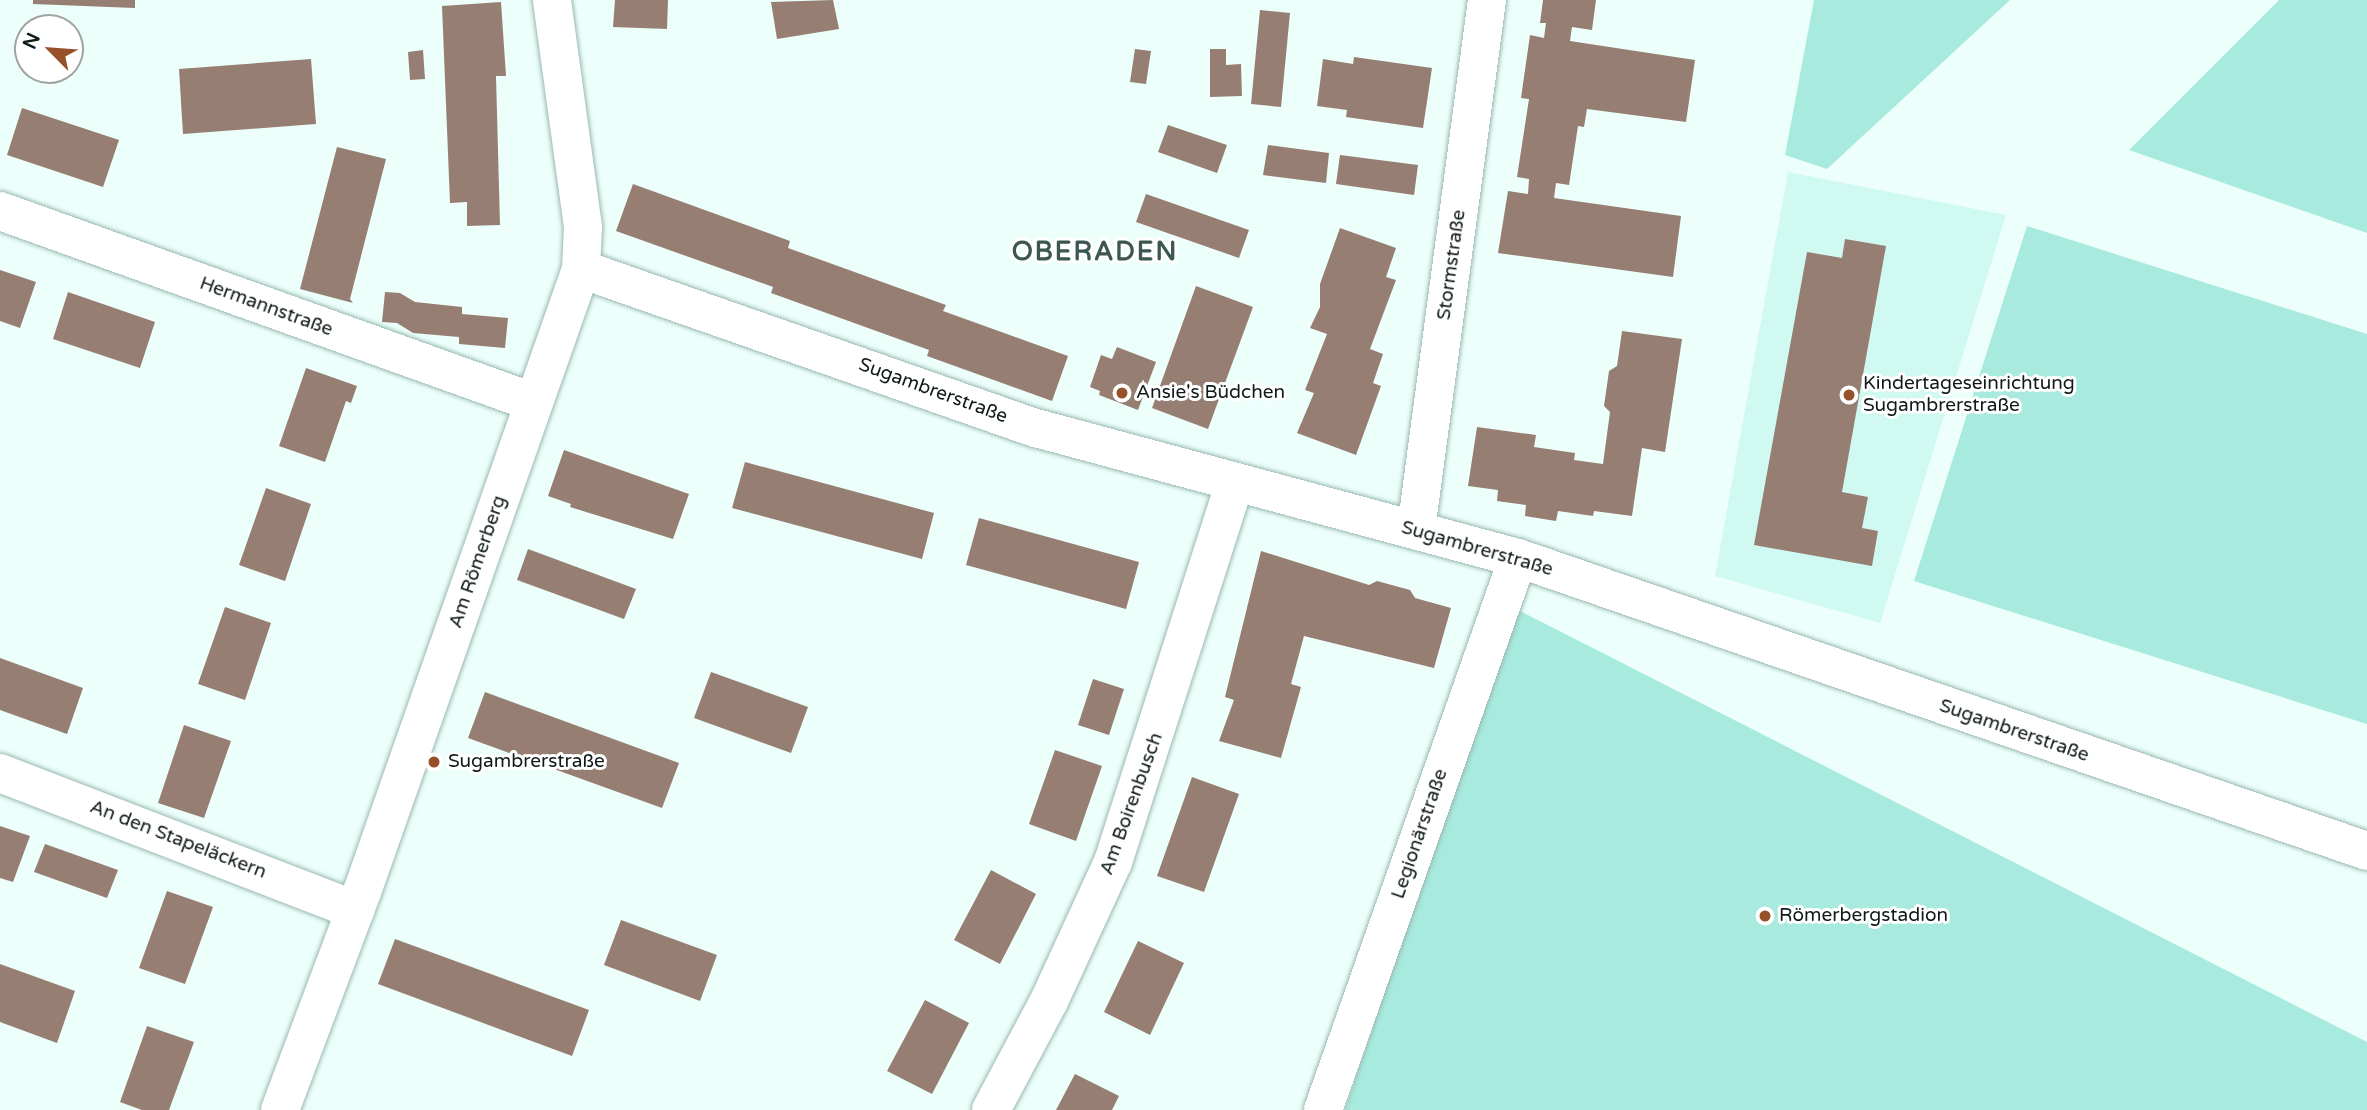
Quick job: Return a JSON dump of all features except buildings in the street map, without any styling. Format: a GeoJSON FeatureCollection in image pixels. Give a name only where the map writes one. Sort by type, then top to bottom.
{"type":"FeatureCollection","features":[{"type":"Feature","properties":{"kind":"street","name":"Am Römerberg"},"geometry":{"type":"LineString","coordinates":[[280,1110],[355,910],[581,268],[583,226],[552,0]]}},
{"type":"Feature","properties":{"kind":"street","name":"Stormstraße"},"geometry":{"type":"LineString","coordinates":[[1416,530],[1488,0]]}},
{"type":"Feature","properties":{"kind":"street","name":"Hermannstraße"},"geometry":{"type":"LineString","coordinates":[[0,211],[533,402]]}},
{"type":"Feature","properties":{"kind":"street","name":"Sugambrerstraße"},"geometry":{"type":"LineString","coordinates":[[581,268],[1036,428],[1518,558],[2367,851]]}},
{"type":"Feature","properties":{"kind":"street","name":"Am Boirenbusch"},"geometry":{"type":"LineString","coordinates":[[991,1110],[1049,1001],[1114,862],[1235,482]]}},
{"type":"Feature","properties":{"kind":"street","name":"Legionärstraße"},"geometry":{"type":"LineString","coordinates":[[1323,1110],[1518,558]]}},
{"type":"Feature","properties":{"kind":"street","name":"An den Stapeläckern"},"geometry":{"type":"LineString","coordinates":[[0,773],[355,910]]}},
{"type":"Feature","properties":{"kind":"shaded area"},"geometry":{"type":"Polygon","coordinates":[[[1814,0],[2010,0],[1827,169],[1785,155],[1814,0]]]}},
{"type":"Feature","properties":{"kind":"shaded area"},"geometry":{"type":"Polygon","coordinates":[[[2279,0],[2367,0],[2367,233],[2129,150],[2279,0]]]}},
{"type":"Feature","properties":{"kind":"shaded area","name":"Kindertageseinrichtung Sugambrerstraße"},"geometry":{"type":"Polygon","coordinates":[[[1788,172],[2006,215],[1880,623],[1715,576],[1788,172]]]}},
{"type":"Feature","properties":{"kind":"shaded area"},"geometry":{"type":"Polygon","coordinates":[[[2027,226],[2367,334],[2367,724],[1914,581],[2027,226]]]}},
{"type":"Feature","properties":{"kind":"shaded area","name":"Römerbergstadion"},"geometry":{"type":"Polygon","coordinates":[[[1514,608],[2367,1042],[2367,1110],[1345,1110],[1514,608]]]}},
{"type":"Feature","properties":{"kind":"place","name":"Ansie's Büdchen"},"geometry":{"type":"Point","coordinates":[1122,393]}},
{"type":"Feature","properties":{"kind":"place","name":"Kindertageseinrichtung Sugambrerstraße"},"geometry":{"type":"Point","coordinates":[1849,395]}},
{"type":"Feature","properties":{"kind":"place","name":"Sugambrerstraße"},"geometry":{"type":"Point","coordinates":[434,762]}},
{"type":"Feature","properties":{"kind":"place","name":"Römerbergstadion"},"geometry":{"type":"Point","coordinates":[1765,916]}},
{"type":"Feature","properties":{"kind":"district","name":"OBERADEN"},"geometry":{"type":"Point","coordinates":[1095,252]}}]}
